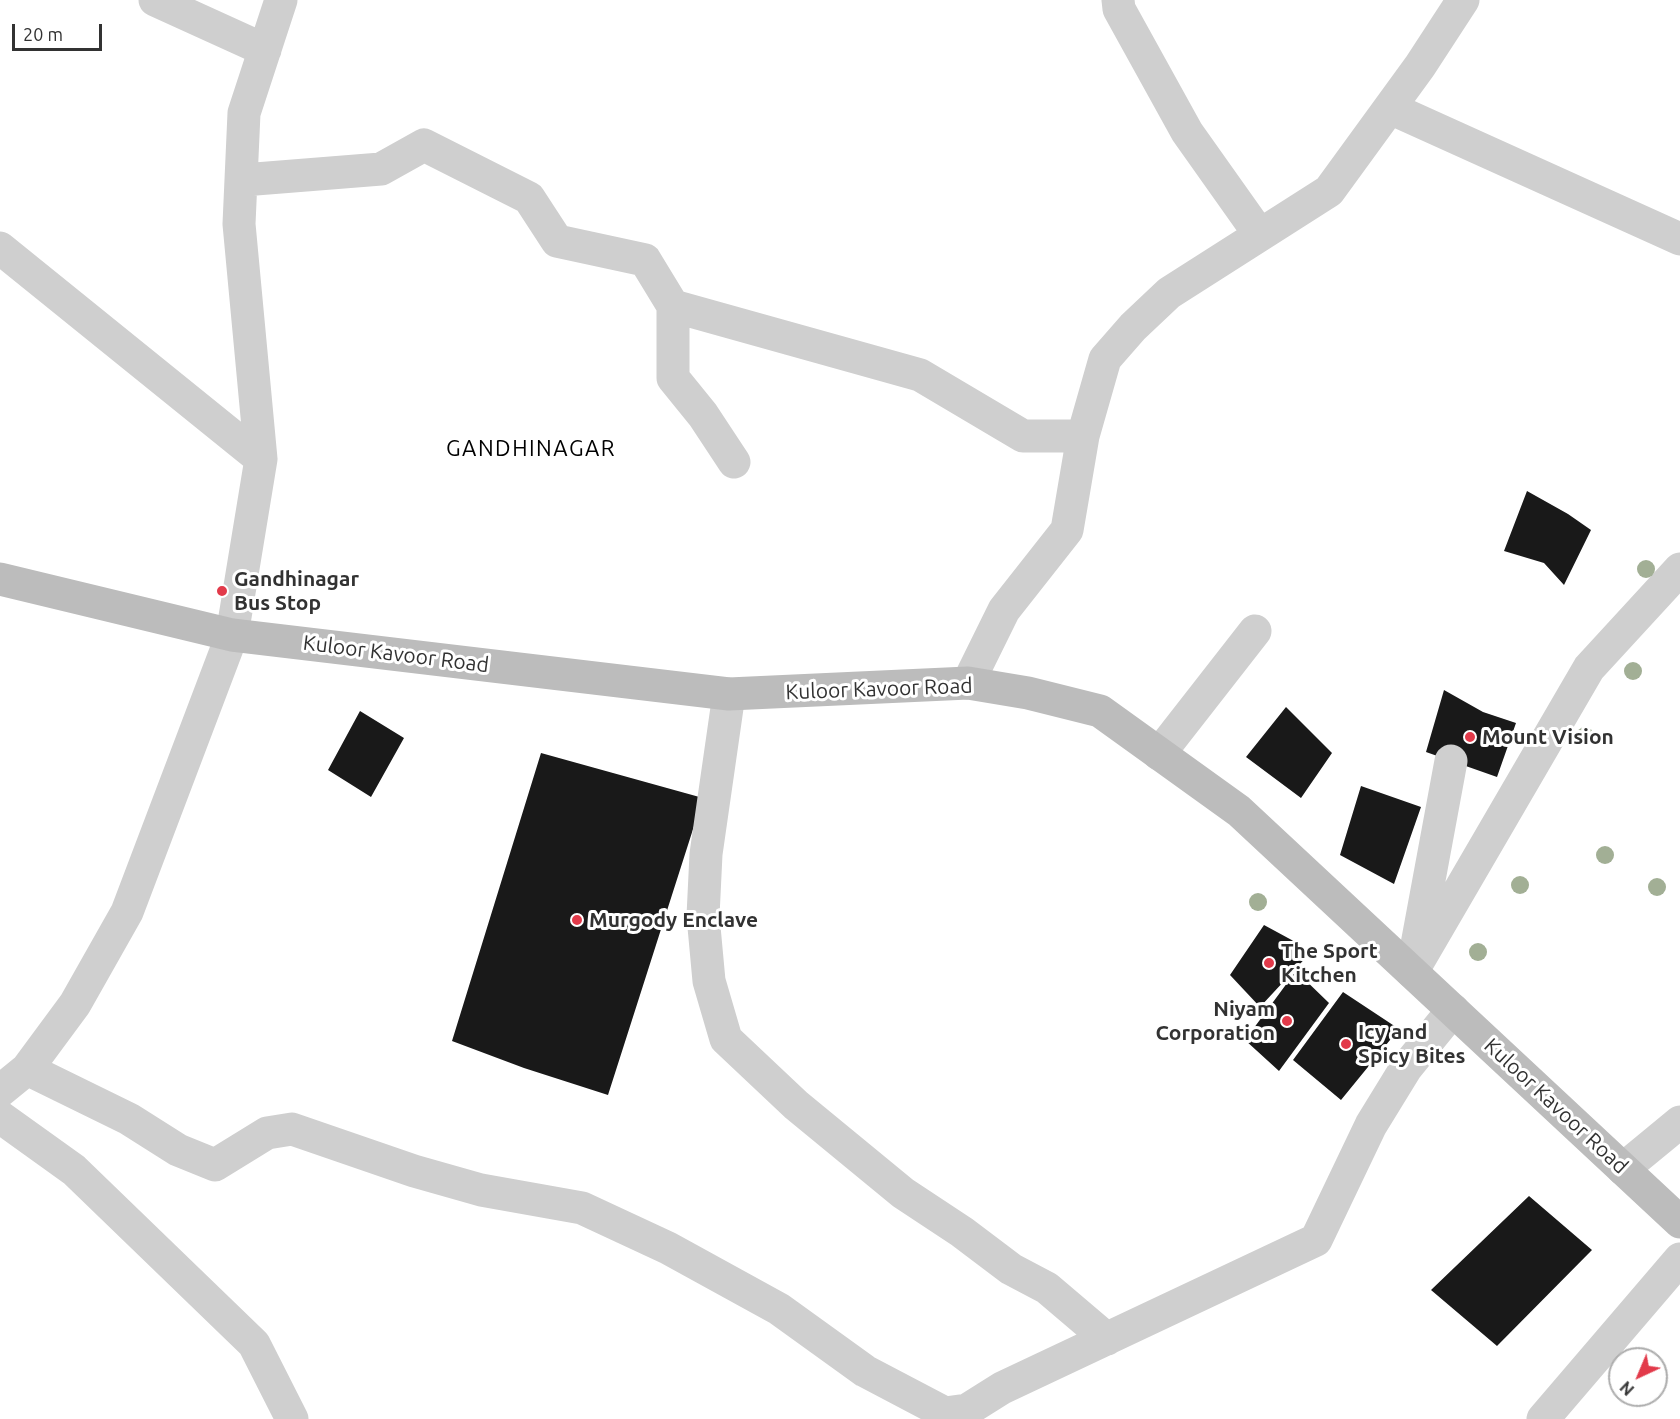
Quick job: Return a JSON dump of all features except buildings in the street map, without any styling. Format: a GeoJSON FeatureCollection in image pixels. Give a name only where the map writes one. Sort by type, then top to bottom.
{"type":"FeatureCollection","features":[{"type":"Feature","properties":{"kind":"main road","name":"Kuloor Kavoor Road"},"geometry":{"type":"LineString","coordinates":[[0,579],[232,635],[729,694],[968,683],[1028,693],[1100,711],[1239,811],[1680,1222]]}},
{"type":"Feature","properties":{"kind":"street"},"geometry":{"type":"LineString","coordinates":[[155,0],[265,50]]}},
{"type":"Feature","properties":{"kind":"street"},"geometry":{"type":"LineString","coordinates":[[0,1091],[27,1069],[75,1004],[127,912],[232,635],[261,459],[239,224],[244,113],[281,0]]}},
{"type":"Feature","properties":{"kind":"street"},"geometry":{"type":"LineString","coordinates":[[1118,0],[1119,9],[1187,132],[1260,235]]}},
{"type":"Feature","properties":{"kind":"street"},"geometry":{"type":"LineString","coordinates":[[968,683],[1004,610],[1067,530],[1083,436],[1105,359],[1132,327],[1169,293],[1329,191],[1420,66],[1463,0]]}},
{"type":"Feature","properties":{"kind":"street"},"geometry":{"type":"LineString","coordinates":[[1390,108],[1680,239]]}},
{"type":"Feature","properties":{"kind":"street"},"geometry":{"type":"LineString","coordinates":[[241,182],[243,180],[381,169],[424,145],[529,198],[557,241],[645,260],[673,306],[673,378],[703,415],[734,462]]}},
{"type":"Feature","properties":{"kind":"street"},"geometry":{"type":"LineString","coordinates":[[0,248],[261,459]]}},
{"type":"Feature","properties":{"kind":"street"},"geometry":{"type":"LineString","coordinates":[[673,306],[920,375],[1023,436],[1083,436]]}},
{"type":"Feature","properties":{"kind":"street"},"geometry":{"type":"LineString","coordinates":[[1412,972],[1588,668],[1680,569]]}},
{"type":"Feature","properties":{"kind":"street"},"geometry":{"type":"LineString","coordinates":[[1160,754],[1255,631]]}},
{"type":"Feature","properties":{"kind":"street"},"geometry":{"type":"LineString","coordinates":[[729,694],[706,854],[703,916],[709,981],[726,1039],[796,1105],[903,1193],[962,1232],[1011,1269],[1047,1288],[1107,1339]]}},
{"type":"Feature","properties":{"kind":"street"},"geometry":{"type":"LineString","coordinates":[[1412,972],[1451,761]]}},
{"type":"Feature","properties":{"kind":"street"},"geometry":{"type":"LineString","coordinates":[[27,1069],[129,1119],[178,1150],[215,1165],[267,1133],[292,1129],[414,1171],[481,1190],[582,1208],[668,1248],[779,1309],[865,1371],[945,1413],[968,1410],[1002,1388],[1316,1240],[1371,1125],[1406,1068],[1453,1010]]}},
{"type":"Feature","properties":{"kind":"street"},"geometry":{"type":"LineString","coordinates":[[0,1117],[74,1170],[254,1344],[292,1419]]}},
{"type":"Feature","properties":{"kind":"street"},"geometry":{"type":"LineString","coordinates":[[1623,1169],[1680,1122]]}},
{"type":"Feature","properties":{"kind":"street"},"geometry":{"type":"LineString","coordinates":[[1543,1419],[1680,1259]]}},
{"type":"Feature","properties":{"kind":"place","name":"Gandhinagar Bus Stop"},"geometry":{"type":"Point","coordinates":[222,591]}},
{"type":"Feature","properties":{"kind":"place","name":"Mount Vision"},"geometry":{"type":"Point","coordinates":[1470,737]}},
{"type":"Feature","properties":{"kind":"place","name":"Murgody Enclave"},"geometry":{"type":"Point","coordinates":[577,920]}},
{"type":"Feature","properties":{"kind":"place","name":"The Sport Kitchen"},"geometry":{"type":"Point","coordinates":[1269,963]}},
{"type":"Feature","properties":{"kind":"place","name":"Niyam Corporation"},"geometry":{"type":"Point","coordinates":[1287,1021]}},
{"type":"Feature","properties":{"kind":"place","name":"Icy and Spicy Bites"},"geometry":{"type":"Point","coordinates":[1346,1044]}},
{"type":"Feature","properties":{"kind":"district","name":"GANDHINAGAR"},"geometry":{"type":"Point","coordinates":[531,449]}}]}
